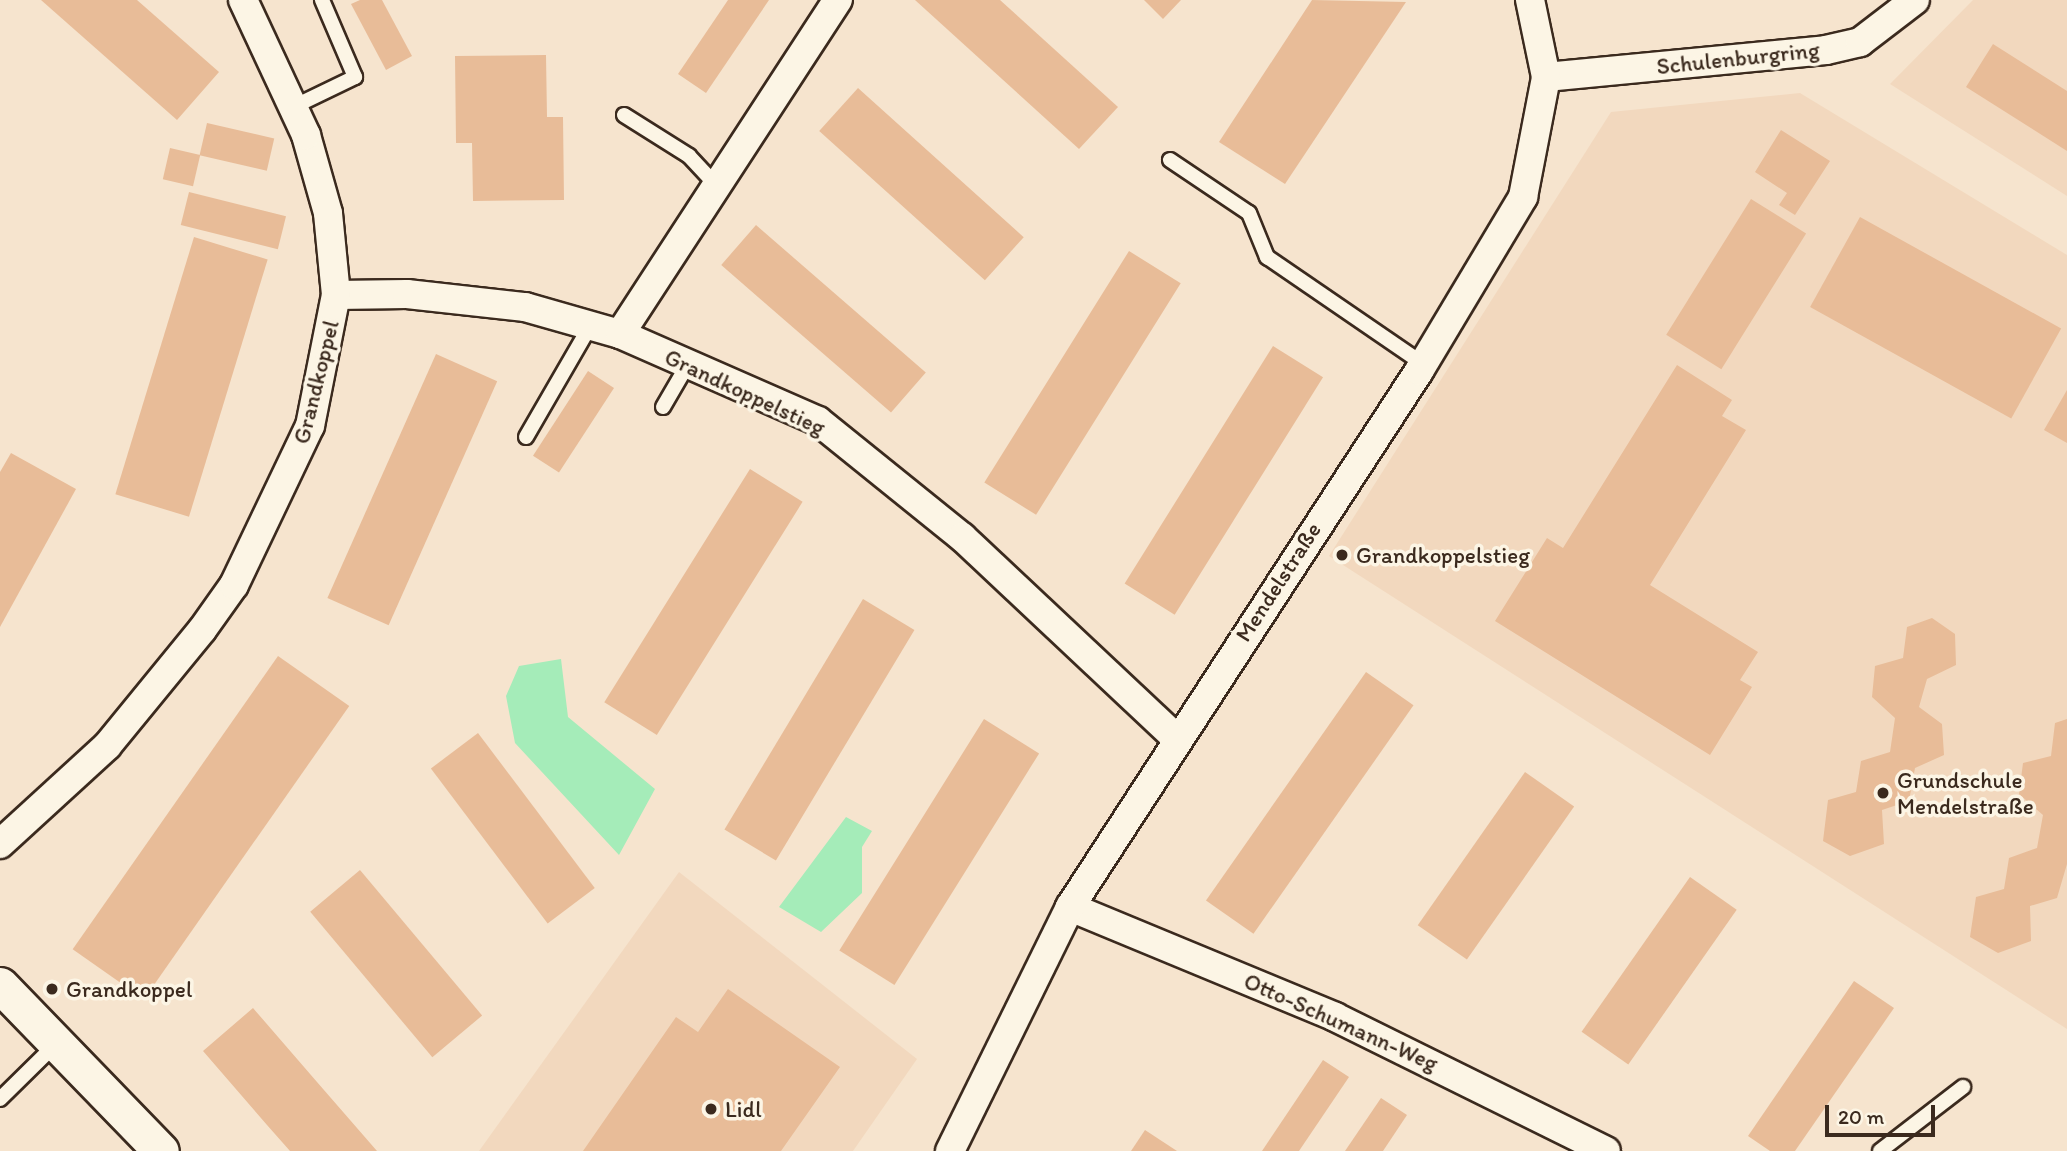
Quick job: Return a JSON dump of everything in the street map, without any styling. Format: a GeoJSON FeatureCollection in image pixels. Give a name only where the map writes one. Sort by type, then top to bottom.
{"type":"FeatureCollection","features":[{"type":"Feature","properties":{"kind":"street","name":"Grandkoppel"},"geometry":{"type":"LineString","coordinates":[[0,844],[107,746],[233,585],[310,426],[336,295],[328,213],[293,107],[243,0]]}},
{"type":"Feature","properties":{"kind":"street"},"geometry":{"type":"LineString","coordinates":[[620,334],[838,0]]}},
{"type":"Feature","properties":{"kind":"street","name":"Mendelstraße"},"geometry":{"type":"LineString","coordinates":[[950,1151],[1070,907],[1423,364],[1523,197],[1546,77],[1531,0]]}},
{"type":"Feature","properties":{"kind":"street","name":"Schulenburgring"},"geometry":{"type":"LineString","coordinates":[[1546,77],[1826,50],[1860,42],[1915,0]]}},
{"type":"Feature","properties":{"kind":"street","name":"Grandkoppelstieg"},"geometry":{"type":"LineString","coordinates":[[336,295],[407,294],[525,307],[620,334],[818,421],[962,537],[1177,739]]}},
{"type":"Feature","properties":{"kind":"street","name":"Otto-Schumann-Weg"},"geometry":{"type":"LineString","coordinates":[[1070,907],[1361,1028],[1605,1151]]}},
{"type":"Feature","properties":{"kind":"street"},"geometry":{"type":"LineString","coordinates":[[0,985],[161,1151]]}},
{"type":"Feature","properties":{"kind":"lane"},"geometry":{"type":"LineString","coordinates":[[293,107],[355,78],[322,0]]}},
{"type":"Feature","properties":{"kind":"lane"},"geometry":{"type":"LineString","coordinates":[[624,115],[689,156],[717,186]]}},
{"type":"Feature","properties":{"kind":"lane"},"geometry":{"type":"LineString","coordinates":[[1170,160],[1249,213],[1267,257],[1423,364]]}},
{"type":"Feature","properties":{"kind":"lane"},"geometry":{"type":"LineString","coordinates":[[526,437],[590,326]]}},
{"type":"Feature","properties":{"kind":"lane"},"geometry":{"type":"LineString","coordinates":[[663,407],[688,364]]}},
{"type":"Feature","properties":{"kind":"lane"},"geometry":{"type":"LineString","coordinates":[[0,1099],[57,1043]]}},
{"type":"Feature","properties":{"kind":"lane"},"geometry":{"type":"LineString","coordinates":[[1880,1151],[1964,1087]]}},
{"type":"Feature","properties":{"kind":"shaded area"},"geometry":{"type":"Polygon","coordinates":[[[1973,0],[2067,0],[2067,196],[1890,84],[1973,0]]]}},
{"type":"Feature","properties":{"kind":"shaded area","name":"Grundschule Mendelstraße"},"geometry":{"type":"Polygon","coordinates":[[[1800,93],[2067,255],[2067,1029],[1329,556],[1611,112],[1800,93]]]}},
{"type":"Feature","properties":{"kind":"shaded area"},"geometry":{"type":"Polygon","coordinates":[[[679,872],[917,1059],[853,1151],[479,1151],[679,872]]]}},
{"type":"Feature","properties":{"kind":"green space"},"geometry":{"type":"Polygon","coordinates":[[[561,659],[568,717],[655,789],[619,855],[515,743],[506,696],[519,666],[561,659]]]}},
{"type":"Feature","properties":{"kind":"green space"},"geometry":{"type":"Polygon","coordinates":[[[846,817],[872,831],[862,847],[862,893],[821,932],[779,907],[846,817]]]}},
{"type":"Feature","properties":{"kind":"building"},"geometry":{"type":"Polygon","coordinates":[[[41,0],[137,0],[219,72],[177,120],[41,0]]]}},
{"type":"Feature","properties":{"kind":"building"},"geometry":{"type":"Polygon","coordinates":[[[360,0],[382,0],[412,56],[386,70],[351,4],[360,0]]]}},
{"type":"Feature","properties":{"kind":"building"},"geometry":{"type":"Polygon","coordinates":[[[728,0],[769,0],[706,93],[678,74],[728,0]]]}},
{"type":"Feature","properties":{"kind":"building"},"geometry":{"type":"Polygon","coordinates":[[[915,0],[1000,0],[1118,107],[1079,149],[915,0]]]}},
{"type":"Feature","properties":{"kind":"building"},"geometry":{"type":"Polygon","coordinates":[[[1144,0],[1181,0],[1163,19],[1144,0]]]}},
{"type":"Feature","properties":{"kind":"building"},"geometry":{"type":"Polygon","coordinates":[[[1312,0],[1406,2],[1285,184],[1219,142],[1312,0]]]}},
{"type":"Feature","properties":{"kind":"building"},"geometry":{"type":"Polygon","coordinates":[[[1993,44],[2067,91],[2067,151],[1966,87],[1993,44]]]}},
{"type":"Feature","properties":{"kind":"building"},"geometry":{"type":"Polygon","coordinates":[[[546,55],[547,117],[563,117],[564,200],[473,201],[472,143],[456,143],[455,56],[546,55]]]}},
{"type":"Feature","properties":{"kind":"building"},"geometry":{"type":"Polygon","coordinates":[[[858,88],[1024,237],[985,280],[819,131],[858,88]]]}},
{"type":"Feature","properties":{"kind":"building"},"geometry":{"type":"Polygon","coordinates":[[[207,123],[274,139],[267,171],[200,155],[207,123]]]}},
{"type":"Feature","properties":{"kind":"building"},"geometry":{"type":"Polygon","coordinates":[[[1781,130],[1830,161],[1795,215],[1779,205],[1787,193],[1755,172],[1781,130]]]}},
{"type":"Feature","properties":{"kind":"building"},"geometry":{"type":"Polygon","coordinates":[[[170,148],[200,155],[193,186],[163,179],[170,148]]]}},
{"type":"Feature","properties":{"kind":"building"},"geometry":{"type":"Polygon","coordinates":[[[189,192],[286,216],[278,249],[181,225],[189,192]]]}},
{"type":"Feature","properties":{"kind":"building"},"geometry":{"type":"Polygon","coordinates":[[[1751,199],[1806,233],[1721,369],[1666,335],[1751,199]]]}},
{"type":"Feature","properties":{"kind":"building"},"geometry":{"type":"Polygon","coordinates":[[[1860,217],[2061,329],[2011,419],[1810,307],[1860,217]]]}},
{"type":"Feature","properties":{"kind":"building"},"geometry":{"type":"Polygon","coordinates":[[[756,225],[926,373],[891,413],[721,265],[756,225]]]}},
{"type":"Feature","properties":{"kind":"building"},"geometry":{"type":"Polygon","coordinates":[[[194,237],[268,260],[189,517],[115,494],[194,237]]]}},
{"type":"Feature","properties":{"kind":"building"},"geometry":{"type":"Polygon","coordinates":[[[1129,251],[1181,283],[1036,515],[984,483],[1129,251]]]}},
{"type":"Feature","properties":{"kind":"building"},"geometry":{"type":"Polygon","coordinates":[[[1273,346],[1323,377],[1175,615],[1125,583],[1273,346]]]}},
{"type":"Feature","properties":{"kind":"building"},"geometry":{"type":"Polygon","coordinates":[[[436,354],[497,381],[389,625],[327,598],[436,354]]]}},
{"type":"Feature","properties":{"kind":"building"},"geometry":{"type":"Polygon","coordinates":[[[1677,365],[1732,400],[1722,416],[1746,430],[1650,585],[1758,652],[1740,680],[1752,687],[1710,755],[1495,621],[1547,538],[1563,548],[1677,365]]]}},
{"type":"Feature","properties":{"kind":"building"},"geometry":{"type":"Polygon","coordinates":[[[588,371],[614,388],[559,473],[533,456],[588,371]]]}},
{"type":"Feature","properties":{"kind":"building"},"geometry":{"type":"Polygon","coordinates":[[[2067,390],[2067,443],[2044,430],[2067,390]]]}},
{"type":"Feature","properties":{"kind":"building"},"geometry":{"type":"Polygon","coordinates":[[[11,453],[76,489],[0,627],[0,472],[11,453]]]}},
{"type":"Feature","properties":{"kind":"building"},"geometry":{"type":"Polygon","coordinates":[[[750,469],[803,502],[657,735],[604,702],[750,469]]]}},
{"type":"Feature","properties":{"kind":"building"},"geometry":{"type":"Polygon","coordinates":[[[863,599],[914,630],[776,860],[724,830],[863,599]]]}},
{"type":"Feature","properties":{"kind":"building"},"geometry":{"type":"Polygon","coordinates":[[[1932,618],[1955,634],[1956,665],[1927,679],[1919,707],[1942,724],[1944,755],[1915,768],[1909,801],[1882,810],[1884,844],[1850,856],[1823,841],[1828,800],[1856,792],[1861,761],[1890,752],[1895,718],[1872,697],[1875,666],[1903,658],[1907,627],[1932,618]]]}},
{"type":"Feature","properties":{"kind":"building"},"geometry":{"type":"Polygon","coordinates":[[[278,656],[349,706],[144,999],[73,949],[278,656]]]}},
{"type":"Feature","properties":{"kind":"building"},"geometry":{"type":"Polygon","coordinates":[[[1366,672],[1414,705],[1253,934],[1206,901],[1366,672]]]}},
{"type":"Feature","properties":{"kind":"building"},"geometry":{"type":"Polygon","coordinates":[[[984,719],[1039,753],[894,985],[839,951],[984,719]]]}},
{"type":"Feature","properties":{"kind":"building"},"geometry":{"type":"Polygon","coordinates":[[[2067,719],[2067,864],[2057,898],[2030,906],[2031,941],[1998,953],[1970,937],[1976,897],[2004,889],[2009,858],[2037,848],[2043,815],[2019,794],[2023,763],[2051,756],[2055,723],[2067,719]]]}},
{"type":"Feature","properties":{"kind":"building"},"geometry":{"type":"Polygon","coordinates":[[[478,733],[595,888],[548,923],[431,769],[478,733]]]}},
{"type":"Feature","properties":{"kind":"building"},"geometry":{"type":"Polygon","coordinates":[[[1525,772],[1574,806],[1467,960],[1418,925],[1525,772]]]}},
{"type":"Feature","properties":{"kind":"building"},"geometry":{"type":"Polygon","coordinates":[[[360,870],[482,1016],[432,1057],[310,912],[360,870]]]}},
{"type":"Feature","properties":{"kind":"building"},"geometry":{"type":"Polygon","coordinates":[[[1690,877],[1737,910],[1628,1065],[1582,1032],[1690,877]]]}},
{"type":"Feature","properties":{"kind":"building"},"geometry":{"type":"Polygon","coordinates":[[[1854,981],[1894,1008],[1795,1151],[1770,1151],[1748,1136],[1854,981]]]}},
{"type":"Feature","properties":{"kind":"building","name":"Lidl"},"geometry":{"type":"Polygon","coordinates":[[[728,989],[840,1067],[781,1151],[583,1151],[676,1017],[698,1032],[728,989]]]}},
{"type":"Feature","properties":{"kind":"building"},"geometry":{"type":"Polygon","coordinates":[[[253,1008],[377,1151],[290,1151],[267,1125],[203,1051],[253,1008]]]}},
{"type":"Feature","properties":{"kind":"building"},"geometry":{"type":"Polygon","coordinates":[[[1323,1060],[1349,1077],[1299,1151],[1262,1151],[1323,1060]]]}},
{"type":"Feature","properties":{"kind":"building"},"geometry":{"type":"Polygon","coordinates":[[[1381,1098],[1407,1115],[1383,1151],[1345,1151],[1381,1098]]]}},
{"type":"Feature","properties":{"kind":"building"},"geometry":{"type":"Polygon","coordinates":[[[1145,1130],[1177,1151],[1131,1151],[1145,1130]]]}},
{"type":"Feature","properties":{"kind":"place","name":"Grandkoppelstieg"},"geometry":{"type":"Point","coordinates":[1342,555]}},
{"type":"Feature","properties":{"kind":"place","name":"Grundschule Mendelstraße"},"geometry":{"type":"Point","coordinates":[1883,793]}},
{"type":"Feature","properties":{"kind":"place","name":"Grandkoppel"},"geometry":{"type":"Point","coordinates":[52,989]}},
{"type":"Feature","properties":{"kind":"place","name":"Lidl"},"geometry":{"type":"Point","coordinates":[711,1109]}}]}
